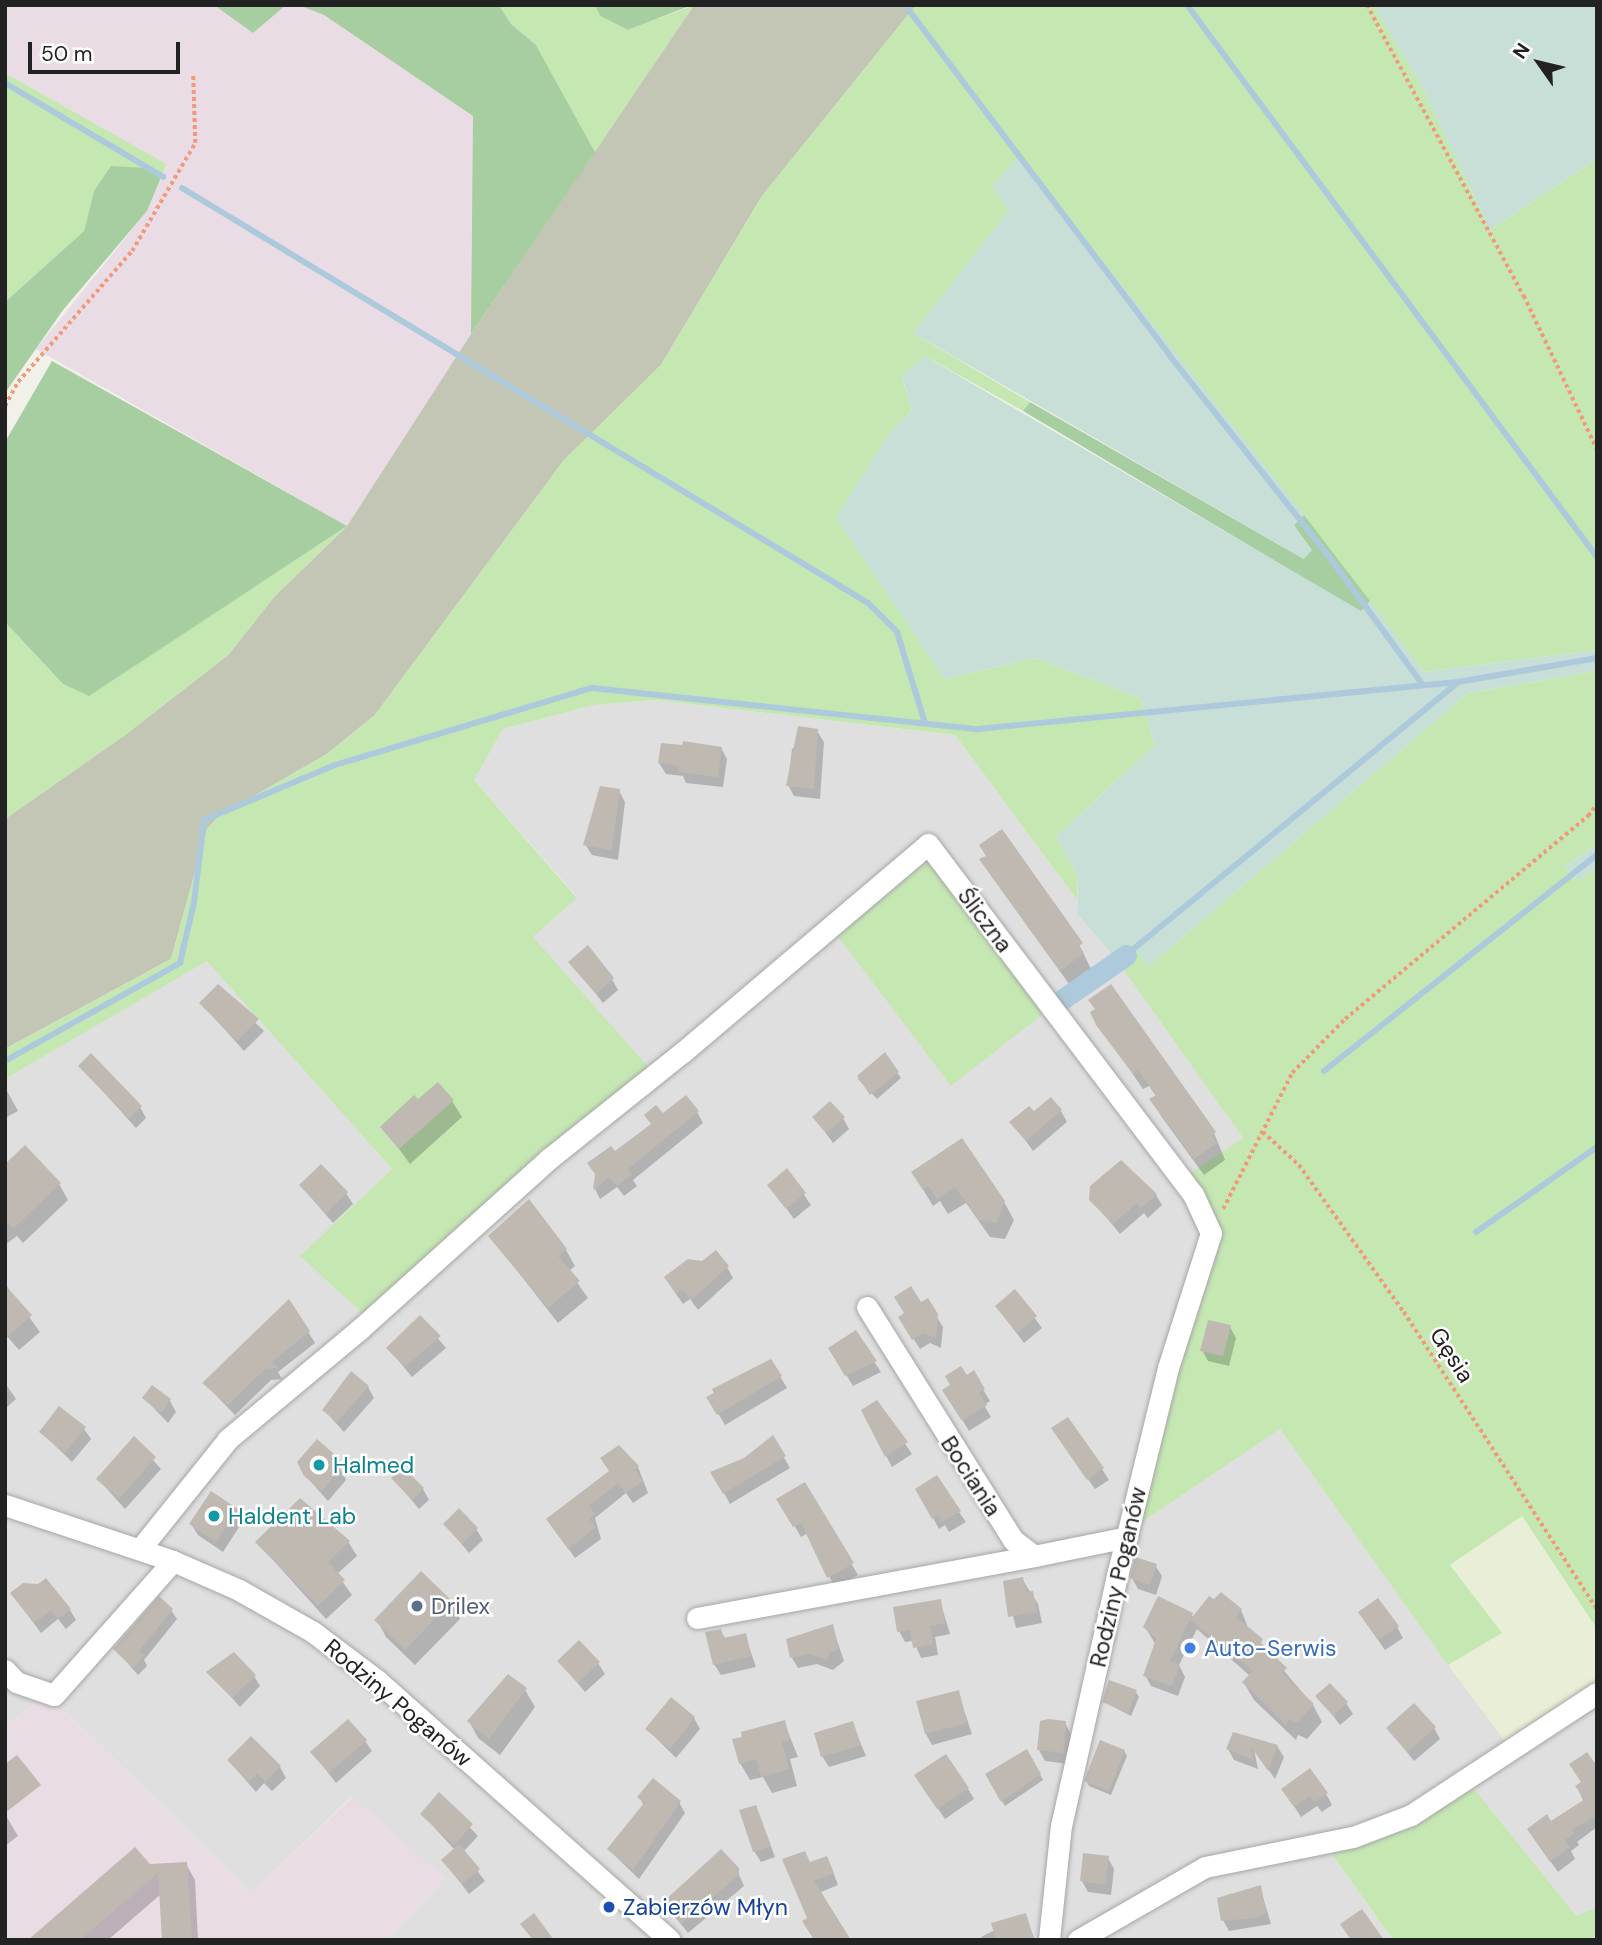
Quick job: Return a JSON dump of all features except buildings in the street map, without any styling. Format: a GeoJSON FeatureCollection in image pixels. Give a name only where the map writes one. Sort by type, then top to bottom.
{"type":"FeatureCollection","features":[{"type":"Feature","properties":{"kind":"street","name":"Śliczna"},"geometry":{"type":"LineString","coordinates":[[140,1549],[228,1439],[360,1329],[501,1199],[928,844],[1193,1194],[1209,1227]]}},
{"type":"Feature","properties":{"kind":"street","name":"Rodziny Poganów"},"geometry":{"type":"LineString","coordinates":[[1049,1940],[1061,1825],[1168,1368],[1209,1227]]}},
{"type":"Feature","properties":{"kind":"street","name":"Bociania"},"geometry":{"type":"LineString","coordinates":[[867,1307],[1013,1540],[1034,1556]]}},
{"type":"Feature","properties":{"kind":"street","name":"Rodziny Poganów"},"geometry":{"type":"LineString","coordinates":[[5,1505],[173,1561],[267,1606],[346,1655],[670,1940]]}},
{"type":"Feature","properties":{"kind":"street"},"geometry":{"type":"LineString","coordinates":[[697,1618],[1127,1537]]}},
{"type":"Feature","properties":{"kind":"street"},"geometry":{"type":"LineString","coordinates":[[5,1670],[16,1682],[54,1695],[173,1561]]}},
{"type":"Feature","properties":{"kind":"street"},"geometry":{"type":"LineString","coordinates":[[1078,1940],[1205,1867],[1353,1837],[1400,1820],[1454,1791],[1597,1693]]}},
{"type":"Feature","properties":{"kind":"path"},"geometry":{"type":"LineString","coordinates":[[1367,5],[1524,296],[1597,449]]}},
{"type":"Feature","properties":{"kind":"path"},"geometry":{"type":"LineString","coordinates":[[5,405],[18,382],[132,251],[195,143],[192,75]]}},
{"type":"Feature","properties":{"kind":"path"},"geometry":{"type":"LineString","coordinates":[[1209,1227],[1292,1073],[1345,1019],[1588,816],[1597,804]]}},
{"type":"Feature","properties":{"kind":"path","name":"Gęsia"},"geometry":{"type":"LineString","coordinates":[[1262,1132],[1299,1165],[1404,1312],[1597,1609]]}},
{"type":"Feature","properties":{"kind":"shaded area"},"geometry":{"type":"Polygon","coordinates":[[[5,5],[214,5],[253,33],[286,5],[298,5],[324,15],[473,116],[477,206],[471,334],[347,526],[36,349],[147,211],[167,164],[5,73],[5,5]]]}},
{"type":"Feature","properties":{"kind":"shaded area"},"geometry":{"type":"Polygon","coordinates":[[[694,5],[916,5],[762,196],[661,365],[564,460],[375,715],[327,754],[219,816],[207,829],[171,959],[5,1049],[5,819],[125,735],[228,655],[274,597],[347,526],[471,334],[694,5]]]}},
{"type":"Feature","properties":{"kind":"shaded area"},"geometry":{"type":"Polygon","coordinates":[[[1373,5],[1597,5],[1597,159],[1490,230],[1421,84],[1373,5]]]}},
{"type":"Feature","properties":{"kind":"shaded area"},"geometry":{"type":"Polygon","coordinates":[[[1020,156],[1304,515],[1294,525],[1312,550],[1304,559],[913,333],[1009,210],[992,186],[1020,156]]]}},
{"type":"Feature","properties":{"kind":"shaded area"},"geometry":{"type":"Polygon","coordinates":[[[925,356],[1361,611],[1370,601],[1424,672],[1597,650],[1597,671],[1468,693],[1149,966],[1129,942],[1114,956],[1077,914],[1078,876],[1056,837],[1155,745],[1141,698],[1035,658],[944,679],[836,518],[888,435],[912,411],[902,376],[925,356]]]}},
{"type":"Feature","properties":{"kind":"shaded area"},"geometry":{"type":"Polygon","coordinates":[[[656,700],[955,735],[1077,900],[1077,914],[1124,967],[1243,1138],[1208,1208],[1143,1521],[1280,1429],[1507,1744],[1597,1698],[1597,1907],[1576,1917],[1471,1785],[1390,1833],[1331,1853],[1393,1940],[387,1940],[445,1879],[351,1797],[252,1893],[69,1715],[40,1700],[5,1726],[5,1079],[207,960],[392,1169],[301,1256],[363,1314],[533,937],[577,897],[474,780],[503,729],[594,705],[656,700]]]}},
{"type":"Feature","properties":{"kind":"shaded area"},"geometry":{"type":"Polygon","coordinates":[[[1597,844],[1597,867],[1578,881],[1565,867],[1597,844]]]}},
{"type":"Feature","properties":{"kind":"shaded area"},"geometry":{"type":"Polygon","coordinates":[[[1523,1515],[1597,1629],[1597,1684],[1507,1744],[1448,1665],[1501,1633],[1450,1565],[1523,1515]]]}},
{"type":"Feature","properties":{"kind":"shaded area"},"geometry":{"type":"Polygon","coordinates":[[[40,1700],[69,1715],[252,1893],[352,1797],[446,1879],[387,1940],[5,1940],[5,1726],[40,1700]]]}},
{"type":"Feature","properties":{"kind":"green space"},"geometry":{"type":"Polygon","coordinates":[[[214,5],[286,5],[253,33],[214,5]]]}},
{"type":"Feature","properties":{"kind":"green space"},"geometry":{"type":"Polygon","coordinates":[[[298,5],[499,5],[511,24],[536,45],[595,152],[471,334],[473,116],[324,15],[298,5]]]}},
{"type":"Feature","properties":{"kind":"green space"},"geometry":{"type":"Polygon","coordinates":[[[499,5],[595,5],[600,16],[628,30],[694,5],[595,152],[536,45],[511,24],[499,5]]]}},
{"type":"Feature","properties":{"kind":"green space"},"geometry":{"type":"Polygon","coordinates":[[[595,5],[692,5],[628,30],[600,16],[595,5]]]}},
{"type":"Feature","properties":{"kind":"green space"},"geometry":{"type":"Polygon","coordinates":[[[916,5],[1373,5],[1421,84],[1490,230],[1597,159],[1597,650],[1424,672],[1181,364],[1010,210],[913,333],[1030,402],[1023,411],[925,356],[902,377],[912,411],[888,435],[944,679],[1035,658],[1141,698],[1155,745],[1056,837],[1078,876],[1077,900],[955,735],[656,700],[594,705],[503,729],[474,780],[577,898],[533,937],[651,1070],[363,1314],[300,1256],[392,1169],[207,961],[5,1079],[5,1049],[171,959],[207,829],[219,816],[327,754],[375,715],[564,460],[661,365],[762,196],[916,5]]]}},
{"type":"Feature","properties":{"kind":"green space"},"geometry":{"type":"Polygon","coordinates":[[[5,73],[167,164],[162,175],[149,168],[94,191],[84,231],[5,302],[5,73]]]}},
{"type":"Feature","properties":{"kind":"green space"},"geometry":{"type":"Polygon","coordinates":[[[111,166],[149,168],[162,175],[147,211],[63,310],[5,393],[5,302],[84,231],[94,191],[111,166]]]}},
{"type":"Feature","properties":{"kind":"green space"},"geometry":{"type":"Polygon","coordinates":[[[52,361],[347,526],[89,696],[63,684],[5,622],[5,442],[52,361]]]}},
{"type":"Feature","properties":{"kind":"green space"},"geometry":{"type":"Polygon","coordinates":[[[1030,402],[1304,559],[1294,525],[1304,515],[1370,601],[1361,612],[1023,411],[1030,402]]]}},
{"type":"Feature","properties":{"kind":"green space"},"geometry":{"type":"Polygon","coordinates":[[[347,526],[274,597],[228,655],[125,735],[5,819],[5,622],[63,684],[89,695],[347,526]]]}},
{"type":"Feature","properties":{"kind":"green space"},"geometry":{"type":"Polygon","coordinates":[[[1597,671],[1597,844],[1565,867],[1578,881],[1597,867],[1597,1629],[1522,1516],[1450,1565],[1502,1633],[1448,1665],[1280,1429],[1142,1522],[1174,1370],[1218,1228],[1185,1177],[1243,1138],[1114,956],[1129,941],[1149,966],[1468,693],[1597,671]]]}},
{"type":"Feature","properties":{"kind":"green space"},"geometry":{"type":"Polygon","coordinates":[[[944,848],[1057,1003],[951,1086],[837,935],[944,848]]]}},
{"type":"Feature","properties":{"kind":"green space"},"geometry":{"type":"Polygon","coordinates":[[[1471,1785],[1576,1916],[1597,1907],[1597,1940],[1393,1940],[1331,1853],[1390,1833],[1471,1785]]]}},
{"type":"Feature","properties":{"kind":"waterway"},"geometry":{"type":"LineString","coordinates":[[905,5],[1170,356],[1328,555],[1422,684]]}},
{"type":"Feature","properties":{"kind":"waterway"},"geometry":{"type":"LineString","coordinates":[[1187,5],[1597,557]]}},
{"type":"Feature","properties":{"kind":"waterway"},"geometry":{"type":"LineString","coordinates":[[5,83],[163,177]]}},
{"type":"Feature","properties":{"kind":"waterway"},"geometry":{"type":"LineString","coordinates":[[182,188],[868,603],[897,632],[925,723]]}},
{"type":"Feature","properties":{"kind":"waterway"},"geometry":{"type":"LineString","coordinates":[[5,1061],[180,963],[194,902],[204,820],[335,765],[592,688],[978,729],[1458,682],[1597,658]]}},
{"type":"Feature","properties":{"kind":"waterway"},"geometry":{"type":"LineString","coordinates":[[1126,955],[1457,683]]}},
{"type":"Feature","properties":{"kind":"waterway"},"geometry":{"type":"LineString","coordinates":[[1324,1071],[1597,855]]}},
{"type":"Feature","properties":{"kind":"waterway"},"geometry":{"type":"LineString","coordinates":[[1057,1003],[1126,955]]}},
{"type":"Feature","properties":{"kind":"waterway"},"geometry":{"type":"LineString","coordinates":[[1476,1232],[1597,1147]]}},
{"type":"Feature","properties":{"kind":"place","name":"Halmed"},"geometry":{"type":"Point","coordinates":[319,1465]}},
{"type":"Feature","properties":{"kind":"place","name":"Haldent Lab"},"geometry":{"type":"Point","coordinates":[214,1516]}},
{"type":"Feature","properties":{"kind":"place","name":"Drilex"},"geometry":{"type":"Point","coordinates":[417,1606]}},
{"type":"Feature","properties":{"kind":"place","name":"Auto-Serwis"},"geometry":{"type":"Point","coordinates":[1190,1648]}},
{"type":"Feature","properties":{"kind":"place","name":"Zabierzów Młyn"},"geometry":{"type":"Point","coordinates":[609,1907]}}]}
